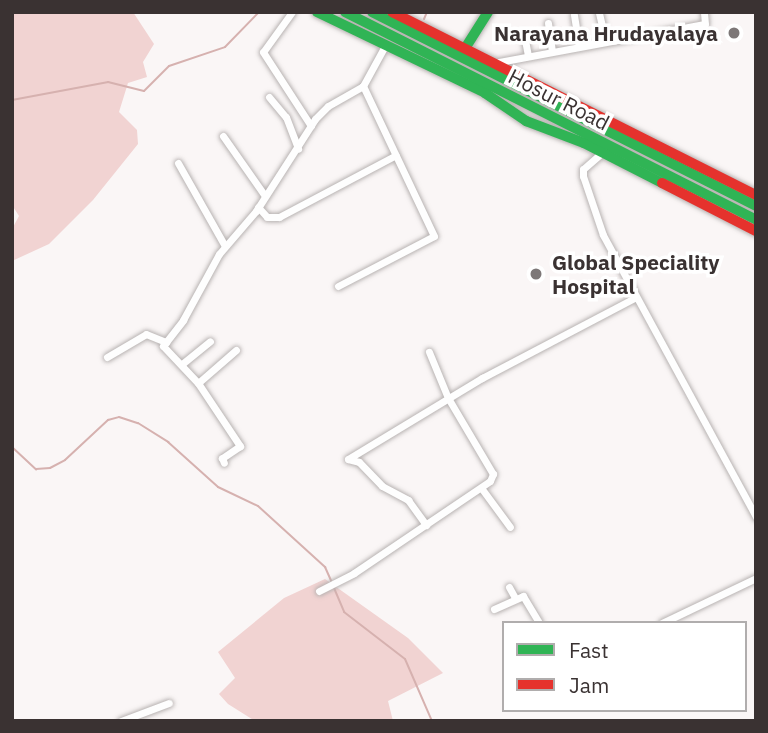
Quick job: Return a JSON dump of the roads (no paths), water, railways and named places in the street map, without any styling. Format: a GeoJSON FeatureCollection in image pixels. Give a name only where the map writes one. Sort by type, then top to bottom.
{"type":"FeatureCollection","features":[{"type":"Feature","properties":{"kind":"main road"},"geometry":{"type":"LineString","coordinates":[[317,12],[485,93],[526,121],[606,150],[756,231]]}},
{"type":"Feature","properties":{"kind":"main road","name":"Hosur Road"},"geometry":{"type":"LineString","coordinates":[[345,12],[606,150],[756,220]]}},
{"type":"Feature","properties":{"kind":"main road","name":"Hosur Road"},"geometry":{"type":"LineString","coordinates":[[372,12],[756,206]]}},
{"type":"Feature","properties":{"kind":"main road"},"geometry":{"type":"LineString","coordinates":[[392,12],[499,62],[756,195]]}},
{"type":"Feature","properties":{"kind":"main road"},"geometry":{"type":"LineString","coordinates":[[478,32],[488,12]]}},
{"type":"Feature","properties":{"kind":"main road"},"geometry":{"type":"LineString","coordinates":[[460,56],[495,12]]}},
{"type":"Feature","properties":{"kind":"street"},"geometry":{"type":"LineString","coordinates":[[292,12],[263,52],[311,126]]}},
{"type":"Feature","properties":{"kind":"street"},"geometry":{"type":"LineString","coordinates":[[499,62],[605,40],[705,24],[704,12]]}},
{"type":"Feature","properties":{"kind":"street"},"geometry":{"type":"LineString","coordinates":[[599,13],[605,40]]}},
{"type":"Feature","properties":{"kind":"street"},"geometry":{"type":"LineString","coordinates":[[574,15],[579,46]]}},
{"type":"Feature","properties":{"kind":"street"},"geometry":{"type":"LineString","coordinates":[[548,23],[552,51]]}},
{"type":"Feature","properties":{"kind":"street"},"geometry":{"type":"LineString","coordinates":[[524,35],[527,55]]}},
{"type":"Feature","properties":{"kind":"street"},"geometry":{"type":"LineString","coordinates":[[224,463],[222,458],[240,446],[198,383],[163,346],[225,246],[258,207],[311,126],[328,106],[363,86],[386,44]]}},
{"type":"Feature","properties":{"kind":"street"},"geometry":{"type":"LineString","coordinates":[[338,286],[434,236],[363,86]]}},
{"type":"Feature","properties":{"kind":"street"},"geometry":{"type":"LineString","coordinates":[[269,97],[286,117],[298,149]]}},
{"type":"Feature","properties":{"kind":"street"},"geometry":{"type":"LineString","coordinates":[[223,136],[265,196]]}},
{"type":"Feature","properties":{"kind":"street"},"geometry":{"type":"LineString","coordinates":[[606,150],[583,169],[584,183],[603,235],[756,517]]}},
{"type":"Feature","properties":{"kind":"street"},"geometry":{"type":"LineString","coordinates":[[258,207],[267,216],[279,217],[396,155]]}},
{"type":"Feature","properties":{"kind":"street"},"geometry":{"type":"LineString","coordinates":[[178,163],[225,246]]}},
{"type":"Feature","properties":{"kind":"street"},"geometry":{"type":"LineString","coordinates":[[426,525],[408,500],[382,486],[359,462],[348,459],[448,398],[636,297]]}},
{"type":"Feature","properties":{"kind":"street"},"geometry":{"type":"LineString","coordinates":[[107,357],[146,334],[166,342]]}},
{"type":"Feature","properties":{"kind":"street"},"geometry":{"type":"LineString","coordinates":[[182,364],[210,341]]}},
{"type":"Feature","properties":{"kind":"street"},"geometry":{"type":"LineString","coordinates":[[198,383],[236,350]]}},
{"type":"Feature","properties":{"kind":"street"},"geometry":{"type":"LineString","coordinates":[[319,591],[482,489],[493,474],[448,398],[429,352]]}},
{"type":"Feature","properties":{"kind":"street"},"geometry":{"type":"LineString","coordinates":[[482,489],[510,527]]}},
{"type":"Feature","properties":{"kind":"street"},"geometry":{"type":"LineString","coordinates":[[666,621],[756,578]]}},
{"type":"Feature","properties":{"kind":"street"},"geometry":{"type":"LineString","coordinates":[[509,587],[515,598]]}},
{"type":"Feature","properties":{"kind":"street"},"geometry":{"type":"LineString","coordinates":[[494,609],[515,598],[526,598],[538,621]]}},
{"type":"Feature","properties":{"kind":"street"},"geometry":{"type":"LineString","coordinates":[[121,721],[169,703]]}},
{"type":"Feature","properties":{"kind":"waterway"},"geometry":{"type":"LineString","coordinates":[[12,100],[108,82],[144,91],[169,66],[225,47],[259,12]]}},
{"type":"Feature","properties":{"kind":"waterway"},"geometry":{"type":"LineString","coordinates":[[424,19],[427,12]]}},
{"type":"Feature","properties":{"kind":"waterway"},"geometry":{"type":"LineString","coordinates":[[12,447],[36,469],[50,468],[65,460],[108,420],[119,417],[138,423],[168,442],[218,487],[258,506],[325,567],[332,583]]}},
{"type":"Feature","properties":{"kind":"waterway"},"geometry":{"type":"LineString","coordinates":[[334,588],[344,612],[405,659],[432,721]]}},
{"type":"Feature","properties":{"kind":"place","name":"Narayana Hrudayalaya"},"geometry":{"type":"Point","coordinates":[734,33]}},
{"type":"Feature","properties":{"kind":"place","name":"Global Speciality Hospital"},"geometry":{"type":"Point","coordinates":[536,274]}}]}
